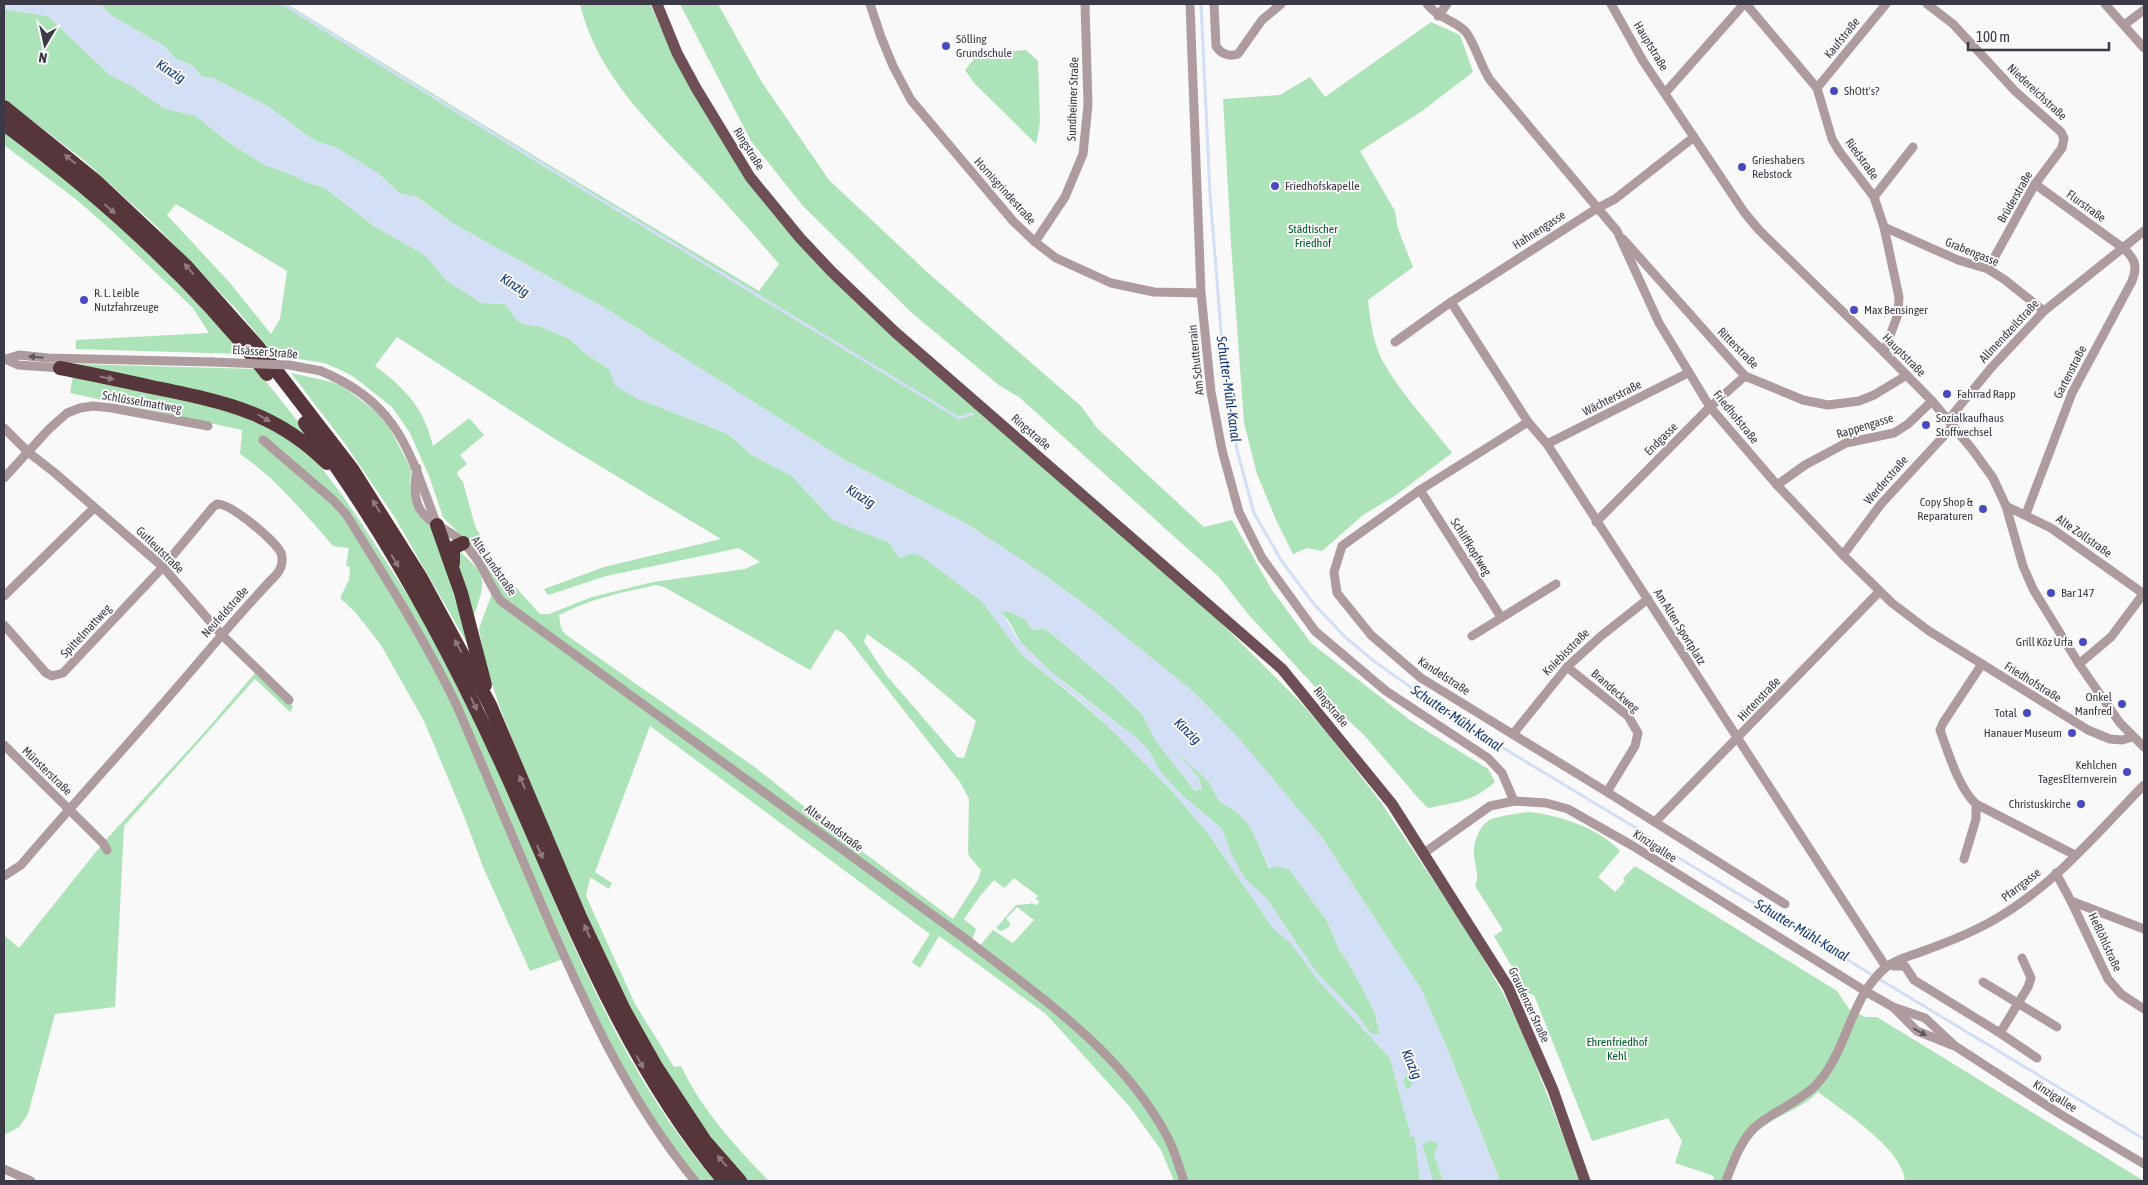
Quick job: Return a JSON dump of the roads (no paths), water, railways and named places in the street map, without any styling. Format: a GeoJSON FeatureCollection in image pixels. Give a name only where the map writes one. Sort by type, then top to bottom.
{"type":"FeatureCollection","features":[{"type":"Feature","properties":{"kind":"highway"},"geometry":{"type":"LineString","coordinates":[[4,107],[66,155],[127,209],[185,265],[258,348],[352,469],[421,578],[490,705],[580,917],[624,1010],[655,1066],[705,1141],[740,1181]]}},
{"type":"Feature","properties":{"kind":"highway"},"geometry":{"type":"LineString","coordinates":[[4,124],[93,194],[123,220],[181,277],[260,366],[329,456],[417,597],[459,673],[510,782],[579,940],[646,1072],[695,1147],[724,1181]]}},
{"type":"Feature","properties":{"kind":"highway"},"geometry":{"type":"LineString","coordinates":[[63,363],[222,401],[256,413],[302,440],[351,489]]}},
{"type":"Feature","properties":{"kind":"highway"},"geometry":{"type":"LineString","coordinates":[[437,525],[453,566],[490,705]]}},
{"type":"Feature","properties":{"kind":"highway"},"geometry":{"type":"LineString","coordinates":[[453,566],[453,548],[463,542]]}},
{"type":"Feature","properties":{"kind":"main road","name":"Ringstraße"},"geometry":{"type":"LineString","coordinates":[[657,4],[677,52],[696,88],[745,169],[800,238],[832,272],[895,332],[1282,669],[1392,804],[1424,853]]}},
{"type":"Feature","properties":{"kind":"main road","name":"Graudenzer Straße"},"geometry":{"type":"LineString","coordinates":[[1424,853],[1508,987],[1553,1090],[1586,1181]]}},
{"type":"Feature","properties":{"kind":"street","name":"Hornisgrindestraße"},"geometry":{"type":"LineString","coordinates":[[870,4],[890,59],[911,100],[1013,221],[1035,242],[1062,261],[1111,283],[1136,290],[1201,293]]}},
{"type":"Feature","properties":{"kind":"street","name":"Sundheimer Straße"},"geometry":{"type":"LineString","coordinates":[[1035,242],[1065,197],[1083,154],[1088,105],[1085,4]]}},
{"type":"Feature","properties":{"kind":"street","name":"Am Schutterrain"},"geometry":{"type":"LineString","coordinates":[[1190,4],[1201,293],[1211,392],[1222,450],[1238,512],[1262,558],[1315,632],[1386,691],[1488,758],[1502,773],[1514,801]]}},
{"type":"Feature","properties":{"kind":"street"},"geometry":{"type":"LineString","coordinates":[[1214,4],[1216,46],[1221,52],[1232,56],[1238,54],[1262,20],[1281,4]]}},
{"type":"Feature","properties":{"kind":"street","name":"Friedhofstraße"},"geometry":{"type":"LineString","coordinates":[[1427,4],[1438,16],[1464,30],[1482,68],[1490,80],[1616,231],[1658,323],[1710,407],[1776,485],[1843,555],[1879,592],[1929,631],[2088,730],[2110,739],[2122,740],[2133,738]]}},
{"type":"Feature","properties":{"kind":"street"},"geometry":{"type":"LineString","coordinates":[[1438,16],[1447,4]]}},
{"type":"Feature","properties":{"kind":"street","name":"Hauptstraße"},"geometry":{"type":"LineString","coordinates":[[1611,4],[1643,61],[1694,138],[1759,230],[1907,375],[1951,423],[1984,464],[2006,506],[2028,579],[2079,664],[2120,723],[2144,747]]}},
{"type":"Feature","properties":{"kind":"street"},"geometry":{"type":"LineString","coordinates":[[1665,93],[1745,4]]}},
{"type":"Feature","properties":{"kind":"street","name":"Riedstraße"},"geometry":{"type":"LineString","coordinates":[[1745,4],[1818,88],[1832,139],[1874,197],[1884,228],[1899,297],[1898,314],[1884,352]]}},
{"type":"Feature","properties":{"kind":"street","name":"Kaufstraße"},"geometry":{"type":"LineString","coordinates":[[1818,88],[1886,4]]}},
{"type":"Feature","properties":{"kind":"street","name":"Niedereichstraße"},"geometry":{"type":"LineString","coordinates":[[1927,4],[1953,24],[2016,91],[2061,132],[2064,138]]}},
{"type":"Feature","properties":{"kind":"street"},"geometry":{"type":"LineString","coordinates":[[2105,4],[2144,48]]}},
{"type":"Feature","properties":{"kind":"street"},"geometry":{"type":"LineString","coordinates":[[2124,25],[2144,10]]}},
{"type":"Feature","properties":{"kind":"street","name":"Hahnengasse"},"geometry":{"type":"LineString","coordinates":[[1395,342],[1451,302],[1596,208],[1615,199],[1694,138]]}},
{"type":"Feature","properties":{"kind":"street","name":"Brüderstraße"},"geometry":{"type":"LineString","coordinates":[[1988,269],[2035,184],[2062,148],[2064,138]]}},
{"type":"Feature","properties":{"kind":"street"},"geometry":{"type":"LineString","coordinates":[[1874,197],[1914,147]]}},
{"type":"Feature","properties":{"kind":"street","name":"Flurstraße"},"geometry":{"type":"LineString","coordinates":[[2035,184],[2123,248]]}},
{"type":"Feature","properties":{"kind":"street","name":"Grabengasse"},"geometry":{"type":"LineString","coordinates":[[1884,228],[1958,260],[1988,269],[2044,311]]}},
{"type":"Feature","properties":{"kind":"street","name":"Ritterstraße"},"geometry":{"type":"LineString","coordinates":[[1616,231],[1745,376],[1803,400],[1828,405],[1859,401],[1874,395],[1907,375]]}},
{"type":"Feature","properties":{"kind":"street","name":"Allmendzeilstraße"},"geometry":{"type":"LineString","coordinates":[[1951,423],[1991,368],[2044,311],[2144,231]]}},
{"type":"Feature","properties":{"kind":"street","name":"Gartenstraße"},"geometry":{"type":"LineString","coordinates":[[2026,514],[2072,393],[2132,281],[2136,266],[2134,260],[2123,248]]}},
{"type":"Feature","properties":{"kind":"street","name":"Am Alten Sportplatz"},"geometry":{"type":"LineString","coordinates":[[1451,302],[1528,422],[1547,444],[1886,967]]}},
{"type":"Feature","properties":{"kind":"street","name":"Elsässer Straße"},"geometry":{"type":"LineString","coordinates":[[5,358],[18,365],[212,362],[289,365],[321,371],[354,387],[380,409],[399,433],[416,468],[414,492],[417,504],[424,516],[437,525]]}},
{"type":"Feature","properties":{"kind":"street","name":"Wächterstraße"},"geometry":{"type":"LineString","coordinates":[[1547,444],[1688,373]]}},
{"type":"Feature","properties":{"kind":"street","name":"Endgasse"},"geometry":{"type":"LineString","coordinates":[[1596,522],[1710,407],[1745,376]]}},
{"type":"Feature","properties":{"kind":"street","name":"Rappengasse"},"geometry":{"type":"LineString","coordinates":[[1776,485],[1805,465],[1846,443],[1894,433],[1908,424],[1932,402]]}},
{"type":"Feature","properties":{"kind":"street","name":"Schlüsselmattweg"},"geometry":{"type":"LineString","coordinates":[[4,478],[49,429],[67,413],[93,406],[208,426]]}},
{"type":"Feature","properties":{"kind":"street","name":"Kandelstraße"},"geometry":{"type":"LineString","coordinates":[[1528,422],[1420,490],[1342,546],[1334,572],[1337,593],[1371,635],[1420,678],[1607,792],[1785,904]]}},
{"type":"Feature","properties":{"kind":"street","name":"Werderstraße"},"geometry":{"type":"LineString","coordinates":[[1843,555],[1881,504],[1951,423]]}},
{"type":"Feature","properties":{"kind":"street","name":"Gutleutstraße"},"geometry":{"type":"LineString","coordinates":[[4,428],[28,452],[55,473],[163,567],[221,634],[289,700]]}},
{"type":"Feature","properties":{"kind":"street"},"geometry":{"type":"LineString","coordinates":[[263,440],[333,500],[346,514],[412,623],[457,706],[565,958],[594,1017],[634,1092],[665,1141],[696,1181]]}},
{"type":"Feature","properties":{"kind":"street","name":"Schliffkopfweg"},"geometry":{"type":"LineString","coordinates":[[1420,490],[1501,617]]}},
{"type":"Feature","properties":{"kind":"street","name":"Neufeldstraße"},"geometry":{"type":"LineString","coordinates":[[69,809],[200,662],[221,634],[280,570],[282,559],[275,545],[228,506],[217,504],[163,567]]}},
{"type":"Feature","properties":{"kind":"street","name":"Alte Zollstraße"},"geometry":{"type":"LineString","coordinates":[[2006,506],[2026,514],[2051,528],[2144,593]]}},
{"type":"Feature","properties":{"kind":"street"},"geometry":{"type":"LineString","coordinates":[[4,596],[94,508]]}},
{"type":"Feature","properties":{"kind":"street","name":"Alte Landstraße"},"geometry":{"type":"LineString","coordinates":[[437,525],[463,542],[473,554],[501,601],[516,613],[749,780],[971,943],[1040,996],[1100,1047],[1144,1099],[1169,1140],[1184,1181]]}},
{"type":"Feature","properties":{"kind":"street","name":"Spittelmattweg"},"geometry":{"type":"LineString","coordinates":[[4,625],[46,673],[58,676],[69,668],[163,567]]}},
{"type":"Feature","properties":{"kind":"street"},"geometry":{"type":"LineString","coordinates":[[1472,636],[1556,584]]}},
{"type":"Feature","properties":{"kind":"street","name":"Hirtenstraße"},"geometry":{"type":"LineString","coordinates":[[1655,822],[1879,592]]}},
{"type":"Feature","properties":{"kind":"street"},"geometry":{"type":"LineString","coordinates":[[2079,664],[2111,637],[2144,593]]}},
{"type":"Feature","properties":{"kind":"street","name":"Kniebisstraße"},"geometry":{"type":"LineString","coordinates":[[1513,734],[1567,667],[1601,636],[1648,599]]}},
{"type":"Feature","properties":{"kind":"street"},"geometry":{"type":"LineString","coordinates":[[1982,664],[1942,723],[1940,730],[1962,786],[1968,797],[1976,804],[2075,855]]}},
{"type":"Feature","properties":{"kind":"street","name":"Brandeckweg"},"geometry":{"type":"LineString","coordinates":[[1567,667],[1628,716],[1638,733],[1635,746],[1607,792]]}},
{"type":"Feature","properties":{"kind":"street","name":"Münsterstraße"},"geometry":{"type":"LineString","coordinates":[[5,751],[69,809],[107,850]]}},
{"type":"Feature","properties":{"kind":"street","name":"Pfarrgasse"},"geometry":{"type":"LineString","coordinates":[[1864,991],[1886,967],[1961,937],[2000,917],[2056,873],[2144,785]]}},
{"type":"Feature","properties":{"kind":"street","name":"Kinzigallee"},"geometry":{"type":"LineString","coordinates":[[1424,853],[1490,806],[1514,801],[1546,803],[1568,809],[1864,991],[1893,1007],[1925,1018],[1955,1046],[2060,1114],[2144,1164]]}},
{"type":"Feature","properties":{"kind":"street"},"geometry":{"type":"LineString","coordinates":[[1964,859],[1976,819],[1976,804]]}},
{"type":"Feature","properties":{"kind":"street","name":"Münsterstraße"},"geometry":{"type":"LineString","coordinates":[[4,876],[21,865],[69,809]]}},
{"type":"Feature","properties":{"kind":"street","name":"Heßlöhlstraße"},"geometry":{"type":"LineString","coordinates":[[2056,873],[2113,987],[2132,1003],[2144,1009]]}},
{"type":"Feature","properties":{"kind":"street"},"geometry":{"type":"LineString","coordinates":[[2071,901],[2144,929]]}},
{"type":"Feature","properties":{"kind":"street"},"geometry":{"type":"LineString","coordinates":[[2000,1033],[2032,978],[2022,958]]}},
{"type":"Feature","properties":{"kind":"street"},"geometry":{"type":"LineString","coordinates":[[1886,967],[1905,966],[1914,980],[2038,1058]]}},
{"type":"Feature","properties":{"kind":"street"},"geometry":{"type":"LineString","coordinates":[[1983,982],[2057,1027]]}},
{"type":"Feature","properties":{"kind":"street"},"geometry":{"type":"LineString","coordinates":[[1726,1181],[1738,1153],[1750,1133],[1764,1120],[1804,1096],[1824,1075],[1836,1055],[1864,991]]}},
{"type":"Feature","properties":{"kind":"street","name":"Kinzigallee"},"geometry":{"type":"LineString","coordinates":[[1893,1007],[1917,1032],[1955,1046]]}},
{"type":"Feature","properties":{"kind":"street"},"geometry":{"type":"LineString","coordinates":[[4,1169],[31,1181]]}},
{"type":"Feature","properties":{"kind":"water","name":"Kinzig"},"geometry":{"type":"Polygon","coordinates":[[[4,4],[100,4],[112,16],[164,46],[176,59],[193,66],[202,77],[213,78],[269,107],[315,141],[335,147],[379,174],[400,194],[416,197],[452,223],[610,311],[843,459],[970,526],[1037,570],[1095,612],[1194,692],[1238,737],[1321,836],[1421,989],[1500,1181],[1443,1181],[1434,1154],[1438,1147],[1437,1143],[1429,1140],[1423,1144],[1423,1148],[1433,1181],[1420,1181],[1415,1137],[1411,1137],[1390,1058],[1316,978],[1291,943],[1273,928],[1207,832],[1172,791],[1082,702],[1022,655],[982,602],[923,557],[913,553],[899,558],[890,543],[833,520],[792,476],[752,455],[728,434],[636,398],[615,386],[609,369],[582,351],[570,339],[539,326],[522,324],[505,304],[482,303],[447,281],[425,255],[374,226],[325,188],[265,165],[228,142],[196,116],[164,108],[130,85],[110,75],[48,16],[8,10],[4,7],[4,4]],[[1008,611],[1001,613],[1022,644],[1063,682],[1137,738],[1149,751],[1161,773],[1183,796],[1222,829],[1231,854],[1245,879],[1267,899],[1316,972],[1358,1016],[1371,1034],[1380,1034],[1374,1010],[1339,949],[1327,921],[1289,869],[1278,866],[1270,868],[1249,825],[1237,812],[1219,801],[1208,781],[1177,753],[1199,778],[1202,789],[1195,791],[1156,741],[1142,714],[1115,687],[1052,634],[1043,628],[1036,630],[1031,628],[1025,619],[1008,611]],[[1406,1074],[1403,1081],[1406,1090],[1411,1087],[1413,1079],[1411,1075],[1406,1074]]]}},
{"type":"Feature","properties":{"kind":"waterway"},"geometry":{"type":"LineString","coordinates":[[283,4],[959,418],[972,414]]}},
{"type":"Feature","properties":{"kind":"waterway","name":"Schutter-Mühl-Kanal"},"geometry":{"type":"LineString","coordinates":[[1201,4],[1210,194],[1224,368],[1237,450],[1254,513],[1281,560],[1313,603],[1346,638],[1375,662],[1460,722],[1636,828],[1659,846],[2144,1139]]}},
{"type":"Feature","properties":{"kind":"place","name":"Sölling Grundschule"},"geometry":{"type":"Point","coordinates":[946,46]}},
{"type":"Feature","properties":{"kind":"place","name":"ShOtt's?"},"geometry":{"type":"Point","coordinates":[1834,91]}},
{"type":"Feature","properties":{"kind":"place","name":"Grieshabers Rebstock"},"geometry":{"type":"Point","coordinates":[1742,167]}},
{"type":"Feature","properties":{"kind":"place","name":"Friedhofskapelle"},"geometry":{"type":"Point","coordinates":[1275,186]}},
{"type":"Feature","properties":{"kind":"place","name":"R. L. Leible Nutzfahrzeuge"},"geometry":{"type":"Point","coordinates":[84,300]}},
{"type":"Feature","properties":{"kind":"place","name":"Max Bensinger"},"geometry":{"type":"Point","coordinates":[1854,310]}},
{"type":"Feature","properties":{"kind":"place","name":"Fahrrad Rapp"},"geometry":{"type":"Point","coordinates":[1947,394]}},
{"type":"Feature","properties":{"kind":"place","name":"Sozialkaufhaus Stoffwechsel"},"geometry":{"type":"Point","coordinates":[1926,425]}},
{"type":"Feature","properties":{"kind":"place","name":"Copy Shop & Reparaturen"},"geometry":{"type":"Point","coordinates":[1983,509]}},
{"type":"Feature","properties":{"kind":"place","name":"Bar 147"},"geometry":{"type":"Point","coordinates":[2051,593]}},
{"type":"Feature","properties":{"kind":"place","name":"Grill Köz Urfa"},"geometry":{"type":"Point","coordinates":[2083,642]}},
{"type":"Feature","properties":{"kind":"place","name":"Onkel Manfred"},"geometry":{"type":"Point","coordinates":[2122,704]}},
{"type":"Feature","properties":{"kind":"place","name":"Total"},"geometry":{"type":"Point","coordinates":[2027,713]}},
{"type":"Feature","properties":{"kind":"place","name":"Hanauer Museum"},"geometry":{"type":"Point","coordinates":[2072,733]}},
{"type":"Feature","properties":{"kind":"place","name":"Kehlchen TagesElternverein"},"geometry":{"type":"Point","coordinates":[2127,772]}},
{"type":"Feature","properties":{"kind":"place","name":"Christuskirche"},"geometry":{"type":"Point","coordinates":[2081,804]}},
{"type":"Feature","properties":{"kind":"park label","name":"Städtischer Friedhof"},"geometry":{"type":"Point","coordinates":[1313,236]}},
{"type":"Feature","properties":{"kind":"park label","name":"Ehrenfriedhof Kehl"},"geometry":{"type":"Point","coordinates":[1617,1049]}}]}
